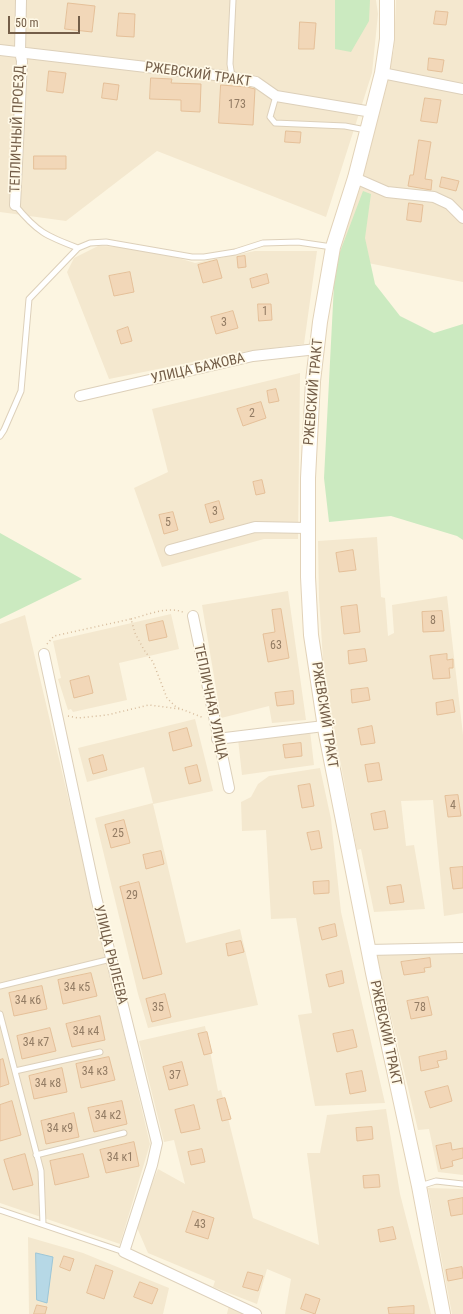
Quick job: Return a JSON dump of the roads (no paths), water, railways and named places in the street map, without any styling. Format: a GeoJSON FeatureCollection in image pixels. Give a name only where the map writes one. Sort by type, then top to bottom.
{"type":"FeatureCollection","features":[{"type":"Feature","properties":{"kind":"main road","name":"РЖЕВСКИЙ ТРАКТ"},"geometry":{"type":"LineString","coordinates":[[387,0],[387,39],[382,73],[355,178],[333,247],[317,349],[308,478],[311,635],[324,726],[368,950],[419,1186],[443,1314]]}},
{"type":"Feature","properties":{"kind":"street","name":"ТЕПЛИЧНЫЙ ПРОЕЗД"},"geometry":{"type":"LineString","coordinates":[[15,205],[22,61],[20,52],[21,0]]}},
{"type":"Feature","properties":{"kind":"street","name":"ТЕПЛИЧНЫЙ ПРОЕЗД"},"geometry":{"type":"LineString","coordinates":[[0,50],[20,52]]}},
{"type":"Feature","properties":{"kind":"street","name":"РЖЕВСКИЙ ТРАКТ"},"geometry":{"type":"LineString","coordinates":[[20,52],[232,77],[256,82],[276,96],[372,112]]}},
{"type":"Feature","properties":{"kind":"street"},"geometry":{"type":"LineString","coordinates":[[382,73],[463,89]]}},
{"type":"Feature","properties":{"kind":"street"},"geometry":{"type":"LineString","coordinates":[[355,178],[387,192],[434,196],[449,204],[463,218]]}},
{"type":"Feature","properties":{"kind":"street","name":"УЛИЦА БАЖОВА"},"geometry":{"type":"LineString","coordinates":[[80,396],[253,356],[317,349]]}},
{"type":"Feature","properties":{"kind":"street"},"geometry":{"type":"LineString","coordinates":[[170,550],[255,527],[308,528]]}},
{"type":"Feature","properties":{"kind":"street","name":"ТЕПЛИЧНАЯ УЛИЦА"},"geometry":{"type":"LineString","coordinates":[[192,616],[228,788]]}},
{"type":"Feature","properties":{"kind":"street","name":"УЛИЦА РЫЛЕЕВА"},"geometry":{"type":"LineString","coordinates":[[44,654],[94,889],[157,1143],[152,1165],[124,1252]]}},
{"type":"Feature","properties":{"kind":"street"},"geometry":{"type":"LineString","coordinates":[[217,739],[324,726]]}},
{"type":"Feature","properties":{"kind":"street"},"geometry":{"type":"LineString","coordinates":[[368,950],[463,948]]}},
{"type":"Feature","properties":{"kind":"street"},"geometry":{"type":"LineString","coordinates":[[124,1252],[256,1314]]}},
{"type":"Feature","properties":{"kind":"lane"},"geometry":{"type":"LineString","coordinates":[[232,77],[230,64],[233,0]]}},
{"type":"Feature","properties":{"kind":"lane"},"geometry":{"type":"LineString","coordinates":[[276,96],[270,117],[275,123],[345,126],[367,130]]}},
{"type":"Feature","properties":{"kind":"lane"},"geometry":{"type":"LineString","coordinates":[[15,205],[32,225],[50,237],[78,248]]}},
{"type":"Feature","properties":{"kind":"lane"},"geometry":{"type":"LineString","coordinates":[[0,436],[21,391],[29,299],[78,248],[90,242],[106,242],[192,257],[204,257],[235,252],[264,244],[298,242],[333,247]]}},
{"type":"Feature","properties":{"kind":"lane"},"geometry":{"type":"LineString","coordinates":[[0,986],[111,959]]}},
{"type":"Feature","properties":{"kind":"lane"},"geometry":{"type":"LineString","coordinates":[[0,1014],[41,1171],[44,1224]]}},
{"type":"Feature","properties":{"kind":"lane"},"geometry":{"type":"LineString","coordinates":[[15,1071],[100,1052]]}},
{"type":"Feature","properties":{"kind":"lane"},"geometry":{"type":"LineString","coordinates":[[36,1155],[124,1133]]}},
{"type":"Feature","properties":{"kind":"lane"},"geometry":{"type":"LineString","coordinates":[[419,1186],[436,1181],[463,1184]]}},
{"type":"Feature","properties":{"kind":"lane"},"geometry":{"type":"LineString","coordinates":[[0,1210],[124,1252]]}},
{"type":"Feature","properties":{"kind":"water"},"geometry":{"type":"Polygon","coordinates":[[[36,1253],[53,1257],[47,1303],[37,1300],[36,1253]]]}}]}
